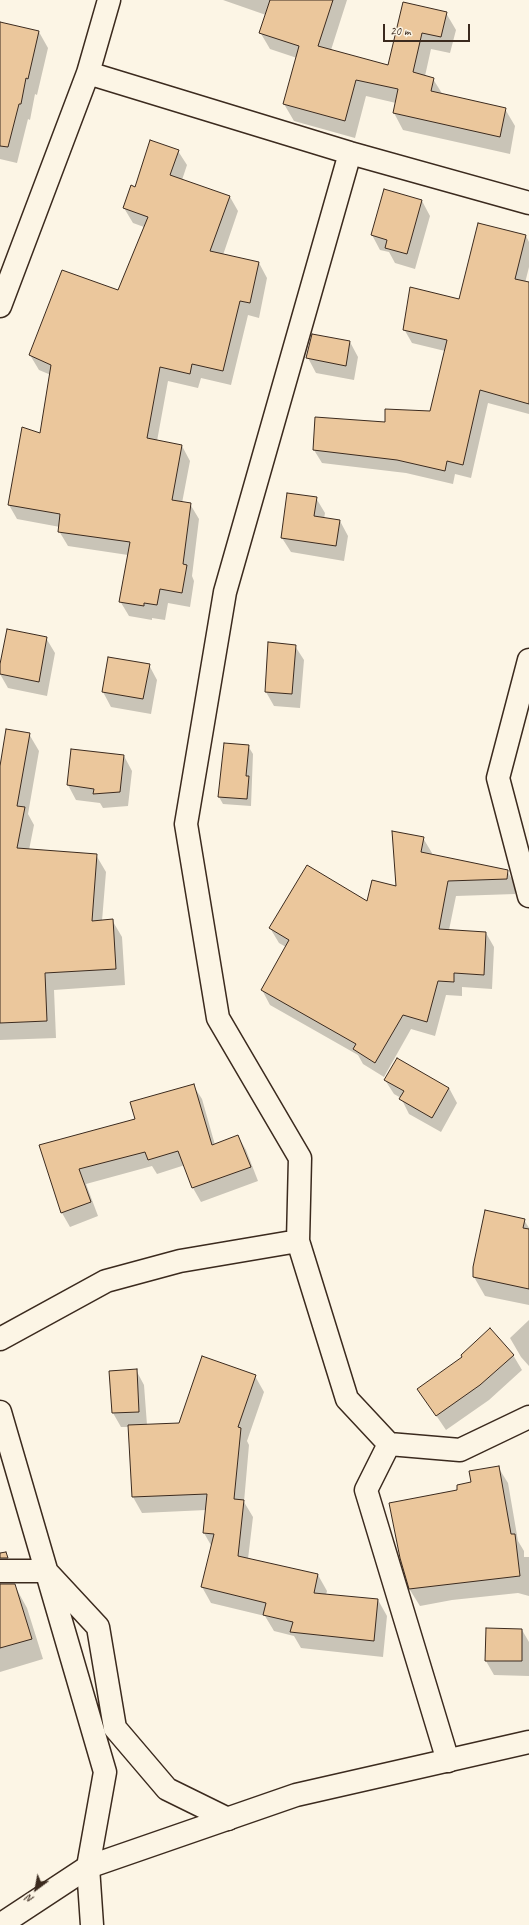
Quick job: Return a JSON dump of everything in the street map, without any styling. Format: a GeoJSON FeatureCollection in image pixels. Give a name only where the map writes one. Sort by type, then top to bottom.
{"type":"FeatureCollection","features":[{"type":"Feature","properties":{"kind":"street"},"geometry":{"type":"LineString","coordinates":[[0,306],[88,73],[109,0]]}},
{"type":"Feature","properties":{"kind":"street"},"geometry":{"type":"LineString","coordinates":[[88,73],[350,153],[529,203]]}},
{"type":"Feature","properties":{"kind":"street"},"geometry":{"type":"LineString","coordinates":[[350,153],[225,592],[186,824],[218,1018],[300,1158],[298,1241],[347,1399],[389,1444],[460,1450],[529,1417]]}},
{"type":"Feature","properties":{"kind":"street"},"geometry":{"type":"LineString","coordinates":[[529,660],[498,778],[529,896]]}},
{"type":"Feature","properties":{"kind":"street"},"geometry":{"type":"LineString","coordinates":[[0,1339],[106,1281],[180,1261],[298,1241]]}},
{"type":"Feature","properties":{"kind":"street"},"geometry":{"type":"LineString","coordinates":[[0,1412],[105,1772],[88,1867],[92,1925]]}},
{"type":"Feature","properties":{"kind":"street"},"geometry":{"type":"LineString","coordinates":[[389,1444],[366,1490],[448,1761]]}},
{"type":"Feature","properties":{"kind":"street"},"geometry":{"type":"LineString","coordinates":[[0,1571],[46,1572],[98,1627],[115,1728],[168,1789],[228,1819]]}},
{"type":"Feature","properties":{"kind":"street"},"geometry":{"type":"LineString","coordinates":[[0,1925],[88,1867],[296,1795],[529,1742]]}},
{"type":"Feature","properties":{"kind":"building"},"geometry":{"type":"Polygon","coordinates":[[[270,0],[333,0],[318,46],[388,65],[403,2],[447,12],[441,37],[422,33],[413,72],[434,78],[431,91],[506,108],[500,137],[393,113],[398,89],[356,80],[345,121],[283,104],[299,46],[259,33],[270,0]]]}},
{"type":"Feature","properties":{"kind":"building"},"geometry":{"type":"Polygon","coordinates":[[[0,22],[39,31],[28,79],[26,78],[21,104],[19,104],[8,147],[0,146],[0,22]]]}},
{"type":"Feature","properties":{"kind":"building"},"geometry":{"type":"Polygon","coordinates":[[[150,140],[179,150],[170,175],[230,196],[210,251],[259,262],[250,303],[240,301],[223,371],[192,364],[190,374],[160,367],[147,438],[182,445],[172,500],[191,503],[183,564],[187,565],[182,593],[160,589],[157,605],[144,603],[144,606],[119,602],[130,542],[58,532],[60,514],[8,505],[22,427],[40,433],[51,365],[29,355],[62,270],[118,290],[148,217],[123,208],[131,185],[135,187],[150,140]]]}},
{"type":"Feature","properties":{"kind":"building"},"geometry":{"type":"Polygon","coordinates":[[[384,189],[422,200],[407,254],[385,248],[387,240],[371,235],[384,189]]]}},
{"type":"Feature","properties":{"kind":"building"},"geometry":{"type":"Polygon","coordinates":[[[478,223],[526,235],[515,279],[529,282],[529,404],[480,390],[463,465],[447,461],[445,471],[397,460],[313,450],[315,417],[385,422],[385,409],[430,411],[447,340],[403,330],[410,287],[459,299],[478,223]]]}},
{"type":"Feature","properties":{"kind":"building"},"geometry":{"type":"Polygon","coordinates":[[[312,334],[350,341],[346,366],[306,358],[312,334]]]}},
{"type":"Feature","properties":{"kind":"building"},"geometry":{"type":"Polygon","coordinates":[[[287,493],[317,497],[314,516],[340,520],[336,546],[281,538],[287,493]]]}},
{"type":"Feature","properties":{"kind":"building"},"geometry":{"type":"Polygon","coordinates":[[[7,629],[47,637],[39,682],[0,674],[0,664],[7,629]]]}},
{"type":"Feature","properties":{"kind":"building"},"geometry":{"type":"Polygon","coordinates":[[[268,642],[296,645],[292,694],[265,692],[268,642]]]}},
{"type":"Feature","properties":{"kind":"building"},"geometry":{"type":"Polygon","coordinates":[[[108,657],[150,664],[143,699],[102,692],[108,657]]]}},
{"type":"Feature","properties":{"kind":"building"},"geometry":{"type":"Polygon","coordinates":[[[6,729],[30,733],[17,806],[25,807],[17,848],[97,854],[92,921],[113,919],[116,969],[45,973],[47,1021],[0,1023],[0,766],[6,729]]]}},
{"type":"Feature","properties":{"kind":"building"},"geometry":{"type":"Polygon","coordinates":[[[224,743],[249,745],[246,776],[249,776],[247,799],[218,797],[224,743]]]}},
{"type":"Feature","properties":{"kind":"building"},"geometry":{"type":"Polygon","coordinates":[[[71,749],[124,755],[120,792],[93,794],[94,789],[67,785],[71,749]]]}},
{"type":"Feature","properties":{"kind":"building"},"geometry":{"type":"Polygon","coordinates":[[[392,831],[424,837],[421,852],[508,870],[507,879],[448,881],[439,929],[486,932],[484,975],[454,973],[454,982],[438,981],[427,1022],[403,1015],[375,1063],[353,1049],[356,1044],[261,990],[289,940],[269,928],[307,865],[367,901],[372,880],[396,886],[392,831]]]}},
{"type":"Feature","properties":{"kind":"building"},"geometry":{"type":"Polygon","coordinates":[[[397,1058],[449,1088],[432,1118],[399,1099],[404,1091],[384,1080],[397,1058]]]}},
{"type":"Feature","properties":{"kind":"building"},"geometry":{"type":"Polygon","coordinates":[[[194,1084],[212,1145],[238,1135],[251,1167],[192,1188],[178,1151],[148,1160],[145,1152],[79,1169],[91,1202],[61,1213],[39,1145],[135,1119],[130,1102],[194,1084]]]}},
{"type":"Feature","properties":{"kind":"building"},"geometry":{"type":"Polygon","coordinates":[[[485,1210],[525,1219],[523,1228],[529,1229],[529,1289],[473,1277],[473,1267],[485,1210]]]}},
{"type":"Feature","properties":{"kind":"building"},"geometry":{"type":"Polygon","coordinates":[[[490,1328],[514,1355],[480,1385],[436,1416],[417,1389],[462,1357],[461,1355],[490,1328]]]}},
{"type":"Feature","properties":{"kind":"building"},"geometry":{"type":"Polygon","coordinates":[[[202,1356],[256,1375],[238,1427],[241,1428],[234,1499],[244,1500],[238,1556],[318,1574],[314,1593],[378,1599],[374,1641],[290,1632],[293,1622],[263,1615],[266,1603],[201,1587],[214,1534],[203,1533],[207,1494],[132,1497],[128,1425],[179,1423],[202,1356]]]}},
{"type":"Feature","properties":{"kind":"building"},"geometry":{"type":"Polygon","coordinates":[[[137,1369],[139,1412],[112,1413],[109,1371],[137,1369]]]}},
{"type":"Feature","properties":{"kind":"building"},"geometry":{"type":"Polygon","coordinates":[[[499,1466],[511,1534],[515,1534],[520,1576],[409,1589],[400,1558],[389,1503],[457,1490],[457,1485],[471,1482],[469,1471],[499,1466]]]}},
{"type":"Feature","properties":{"kind":"building"},"geometry":{"type":"Polygon","coordinates":[[[6,1552],[8,1558],[0,1558],[0,1553],[6,1552]]]}},
{"type":"Feature","properties":{"kind":"building"},"geometry":{"type":"Polygon","coordinates":[[[0,1584],[15,1584],[32,1639],[0,1648],[0,1584]]]}},
{"type":"Feature","properties":{"kind":"building"},"geometry":{"type":"Polygon","coordinates":[[[486,1628],[522,1629],[522,1661],[485,1661],[486,1628]]]}}]}
